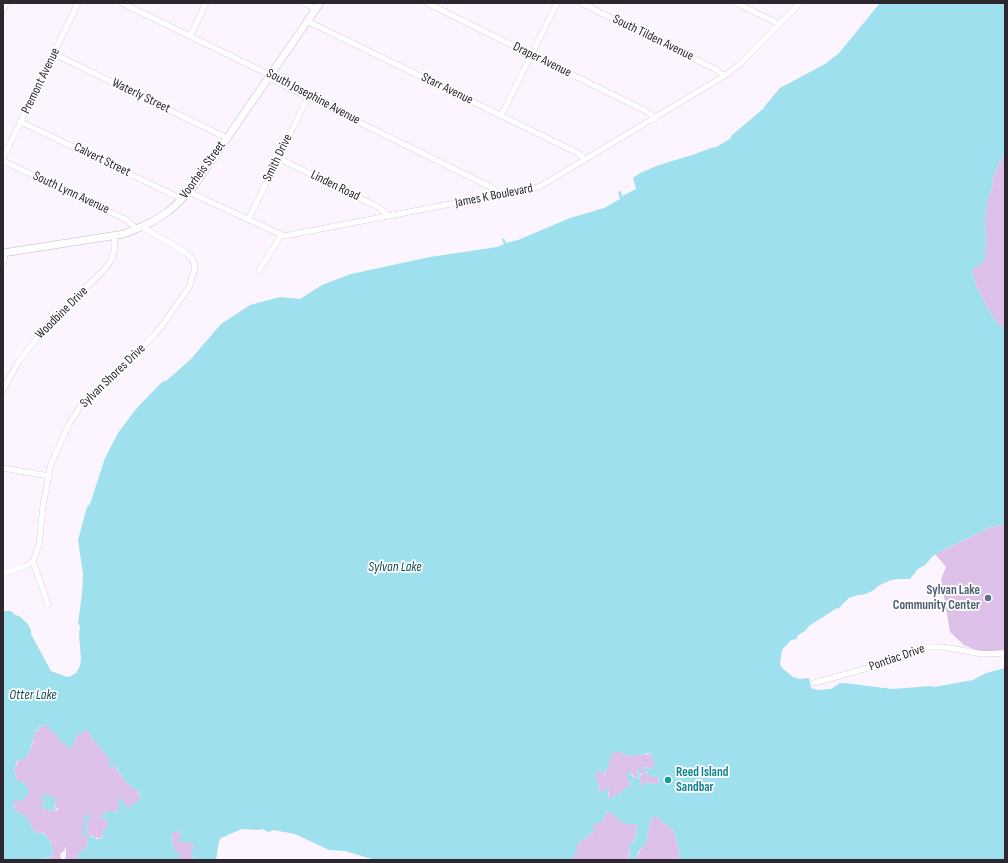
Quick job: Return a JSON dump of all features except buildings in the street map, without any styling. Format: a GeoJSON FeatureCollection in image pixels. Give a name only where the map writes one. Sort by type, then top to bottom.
{"type":"FeatureCollection","features":[{"type":"Feature","properties":{"kind":"street"},"geometry":{"type":"LineString","coordinates":[[3,10],[6,3]]}},
{"type":"Feature","properties":{"kind":"street","name":"Premont Avenue"},"geometry":{"type":"LineString","coordinates":[[3,160],[78,3]]}},
{"type":"Feature","properties":{"kind":"street","name":"South Josephine Avenue"},"geometry":{"type":"LineString","coordinates":[[122,3],[266,73],[273,80],[491,187],[501,195]]}},
{"type":"Feature","properties":{"kind":"street"},"geometry":{"type":"LineString","coordinates":[[190,36],[206,3]]}},
{"type":"Feature","properties":{"kind":"street"},"geometry":{"type":"LineString","coordinates":[[304,3],[318,6]]}},
{"type":"Feature","properties":{"kind":"street","name":"Draper Avenue"},"geometry":{"type":"LineString","coordinates":[[427,3],[648,112],[655,118]]}},
{"type":"Feature","properties":{"kind":"street"},"geometry":{"type":"LineString","coordinates":[[502,116],[557,3]]}},
{"type":"Feature","properties":{"kind":"street","name":"South Tilden Avenue"},"geometry":{"type":"LineString","coordinates":[[581,3],[717,70],[724,76]]}},
{"type":"Feature","properties":{"kind":"street"},"geometry":{"type":"LineString","coordinates":[[736,3],[779,24]]}},
{"type":"Feature","properties":{"kind":"street","name":"James K Boulevard"},"geometry":{"type":"LineString","coordinates":[[281,235],[285,236],[539,188],[724,76],[740,64],[800,3]]}},
{"type":"Feature","properties":{"kind":"street","name":"Voorheis Street"},"geometry":{"type":"LineString","coordinates":[[4,253],[114,236],[139,228],[160,218],[189,192],[318,6]]}},
{"type":"Feature","properties":{"kind":"street","name":"Starr Avenue"},"geometry":{"type":"LineString","coordinates":[[307,21],[578,153],[585,160]]}},
{"type":"Feature","properties":{"kind":"street","name":"Waterly Street"},"geometry":{"type":"LineString","coordinates":[[54,54],[227,138]]}},
{"type":"Feature","properties":{"kind":"street","name":"Smith Drive"},"geometry":{"type":"LineString","coordinates":[[248,220],[308,97]]}},
{"type":"Feature","properties":{"kind":"street","name":"Calvert Street"},"geometry":{"type":"LineString","coordinates":[[21,122],[182,199]]}},
{"type":"Feature","properties":{"kind":"street","name":"Linden Road"},"geometry":{"type":"LineString","coordinates":[[278,158],[380,208],[388,216]]}},
{"type":"Feature","properties":{"kind":"street","name":"South Lynn Avenue"},"geometry":{"type":"LineString","coordinates":[[3,160],[127,220],[139,228]]}},
{"type":"Feature","properties":{"kind":"street"},"geometry":{"type":"LineString","coordinates":[[189,192],[281,235],[259,271]]}},
{"type":"Feature","properties":{"kind":"street","name":"Sylvan Shores Drive"},"geometry":{"type":"LineString","coordinates":[[33,561],[39,545],[51,464],[64,436],[82,404],[97,388],[127,364],[151,339],[164,323],[192,281],[195,266],[185,252],[139,228]]}},
{"type":"Feature","properties":{"kind":"street","name":"Woodbine Drive"},"geometry":{"type":"LineString","coordinates":[[3,390],[19,361],[39,335],[57,315],[104,270],[112,259],[115,245],[114,236]]}},
{"type":"Feature","properties":{"kind":"street"},"geometry":{"type":"LineString","coordinates":[[3,266],[4,253]]}},
{"type":"Feature","properties":{"kind":"street"},"geometry":{"type":"LineString","coordinates":[[3,468],[49,476]]}},
{"type":"Feature","properties":{"kind":"street"},"geometry":{"type":"LineString","coordinates":[[3,573],[26,566],[33,561],[48,605]]}},
{"type":"Feature","properties":{"kind":"street","name":"Pontiac Drive"},"geometry":{"type":"LineString","coordinates":[[814,683],[879,665],[909,650],[927,646],[943,646],[986,654],[1005,652]]}},
{"type":"Feature","properties":{"kind":"shaded area"},"geometry":{"type":"Polygon","coordinates":[[[1005,151],[1005,330],[995,320],[987,307],[977,288],[972,269],[978,266],[986,244],[985,218],[988,197],[992,188],[993,177],[1005,151]]]}},
{"type":"Feature","properties":{"kind":"shaded area"},"geometry":{"type":"Polygon","coordinates":[[[1005,524],[1005,650],[978,651],[964,645],[950,632],[941,579],[946,567],[935,554],[991,527],[1005,524]]]}},
{"type":"Feature","properties":{"kind":"shaded area"},"geometry":{"type":"Polygon","coordinates":[[[41,725],[48,726],[58,735],[61,742],[68,747],[73,746],[78,732],[80,735],[87,729],[93,740],[111,761],[111,767],[115,766],[129,785],[137,790],[140,796],[138,798],[141,798],[140,801],[129,809],[122,800],[119,803],[119,811],[106,812],[101,816],[103,819],[107,819],[108,825],[105,830],[103,830],[103,835],[100,839],[92,836],[90,837],[85,833],[88,830],[86,826],[89,817],[86,814],[84,830],[82,830],[88,841],[85,850],[77,854],[78,858],[76,860],[67,860],[65,858],[66,846],[60,856],[62,860],[44,860],[47,857],[51,858],[53,853],[51,842],[43,832],[37,834],[24,815],[19,813],[20,812],[15,813],[14,810],[15,808],[13,803],[15,800],[22,800],[27,797],[28,789],[26,784],[17,780],[14,770],[19,759],[27,757],[35,732],[41,725]],[[51,794],[40,796],[44,801],[41,807],[44,810],[44,808],[48,808],[52,812],[55,811],[54,808],[57,811],[58,809],[54,806],[56,803],[54,801],[56,798],[50,799],[51,794]]]}},
{"type":"Feature","properties":{"kind":"shaded area"},"geometry":{"type":"Polygon","coordinates":[[[611,752],[619,752],[631,757],[632,755],[651,754],[654,761],[654,768],[648,768],[645,765],[644,772],[648,773],[653,778],[655,775],[658,777],[659,784],[648,783],[639,786],[641,781],[639,778],[641,774],[639,771],[637,771],[638,777],[636,778],[627,771],[627,780],[631,783],[630,786],[628,788],[625,787],[613,800],[609,798],[608,788],[604,791],[598,791],[599,784],[597,785],[597,780],[594,778],[596,775],[595,774],[602,770],[602,774],[604,775],[609,766],[609,759],[612,756],[611,752]]]}},
{"type":"Feature","properties":{"kind":"shaded area"},"geometry":{"type":"Polygon","coordinates":[[[609,811],[622,821],[637,824],[635,838],[630,846],[629,860],[573,860],[578,844],[583,838],[586,839],[590,833],[593,833],[593,824],[602,822],[605,814],[609,811]]]}},
{"type":"Feature","properties":{"kind":"shaded area"},"geometry":{"type":"Polygon","coordinates":[[[653,817],[658,817],[668,827],[673,829],[680,855],[679,860],[635,860],[647,838],[651,819],[653,817]]]}},
{"type":"Feature","properties":{"kind":"shaded area"},"geometry":{"type":"Polygon","coordinates":[[[174,830],[181,833],[183,841],[194,844],[192,851],[193,857],[191,860],[179,860],[179,855],[175,851],[171,836],[174,830]]]}},
{"type":"Feature","properties":{"kind":"water","name":"Sylvan Lake"},"geometry":{"type":"Polygon","coordinates":[[[880,3],[1005,3],[1005,151],[993,177],[992,188],[988,197],[985,218],[985,259],[972,271],[977,288],[987,307],[995,320],[1005,330],[1005,524],[991,527],[945,549],[933,556],[925,565],[918,569],[910,579],[891,580],[866,594],[849,598],[838,609],[837,608],[809,626],[805,631],[797,636],[797,639],[791,640],[782,650],[780,664],[782,668],[793,677],[800,679],[809,678],[811,688],[818,690],[831,689],[840,683],[892,689],[934,687],[973,680],[986,673],[1005,668],[1005,860],[679,860],[680,855],[673,829],[668,827],[658,817],[654,817],[651,819],[645,842],[646,845],[639,851],[635,860],[629,860],[629,844],[634,841],[637,824],[625,824],[608,811],[602,822],[594,824],[593,827],[595,832],[590,833],[586,839],[583,838],[578,844],[576,849],[578,852],[573,856],[573,860],[375,860],[345,851],[329,850],[295,834],[273,830],[269,832],[262,829],[242,829],[221,838],[219,841],[216,860],[191,860],[193,857],[190,852],[193,849],[194,844],[179,841],[182,834],[176,830],[171,836],[175,851],[180,852],[179,860],[76,860],[78,858],[77,853],[85,850],[88,841],[82,833],[82,830],[84,830],[83,822],[86,821],[84,817],[86,814],[90,817],[86,826],[88,830],[85,833],[90,837],[101,839],[103,835],[102,831],[105,830],[108,825],[107,819],[101,818],[101,816],[106,812],[113,810],[114,812],[119,811],[118,802],[120,797],[129,809],[132,804],[140,801],[141,798],[138,798],[140,795],[137,790],[126,782],[115,766],[109,767],[108,764],[111,761],[93,740],[87,729],[80,735],[78,733],[74,741],[74,745],[69,750],[68,747],[59,740],[57,735],[45,725],[40,725],[39,729],[36,730],[27,757],[17,761],[14,770],[17,780],[26,784],[29,791],[27,797],[21,801],[15,800],[13,804],[15,808],[14,810],[16,810],[15,813],[20,812],[24,815],[29,820],[31,826],[37,834],[42,832],[49,839],[53,848],[53,853],[51,858],[47,857],[44,860],[3,860],[3,611],[11,611],[27,623],[31,630],[31,634],[51,671],[67,677],[76,673],[80,666],[81,659],[79,634],[80,626],[78,623],[83,574],[78,540],[87,507],[90,504],[105,458],[118,433],[136,409],[161,383],[166,381],[190,360],[221,324],[250,305],[280,297],[300,299],[322,285],[351,274],[430,257],[497,247],[504,244],[502,239],[504,238],[506,243],[518,240],[570,218],[604,208],[620,199],[618,192],[621,191],[622,196],[636,189],[633,178],[640,173],[659,165],[714,147],[715,148],[731,138],[731,136],[764,108],[780,88],[825,64],[839,53],[880,3]],[[612,752],[612,756],[609,760],[609,766],[603,775],[601,770],[595,774],[597,776],[594,778],[597,779],[597,785],[599,784],[599,792],[609,788],[609,798],[613,799],[614,795],[621,793],[625,787],[628,788],[631,783],[627,780],[627,769],[632,776],[636,778],[638,777],[638,769],[641,770],[639,778],[641,782],[639,786],[648,783],[659,784],[658,777],[655,775],[654,778],[648,775],[648,772],[644,773],[645,765],[647,765],[647,768],[654,768],[654,761],[651,754],[647,753],[643,755],[632,755],[631,757],[619,752],[612,752]]]}},
{"type":"Feature","properties":{"kind":"water"},"geometry":{"type":"Polygon","coordinates":[[[51,794],[50,799],[56,797],[56,800],[54,801],[56,803],[54,806],[58,811],[55,809],[52,812],[48,808],[44,808],[43,811],[41,807],[44,801],[40,795],[51,794]]]}},
{"type":"Feature","properties":{"kind":"place","name":"Sylvan Lake Community Center"},"geometry":{"type":"Point","coordinates":[988,598]}},
{"type":"Feature","properties":{"kind":"place","name":"Reed Island Sandbar"},"geometry":{"type":"Point","coordinates":[668,780]}},
{"type":"Feature","properties":{"kind":"water label","name":"Otter Lake"},"geometry":{"type":"Point","coordinates":[33,695]}}]}
